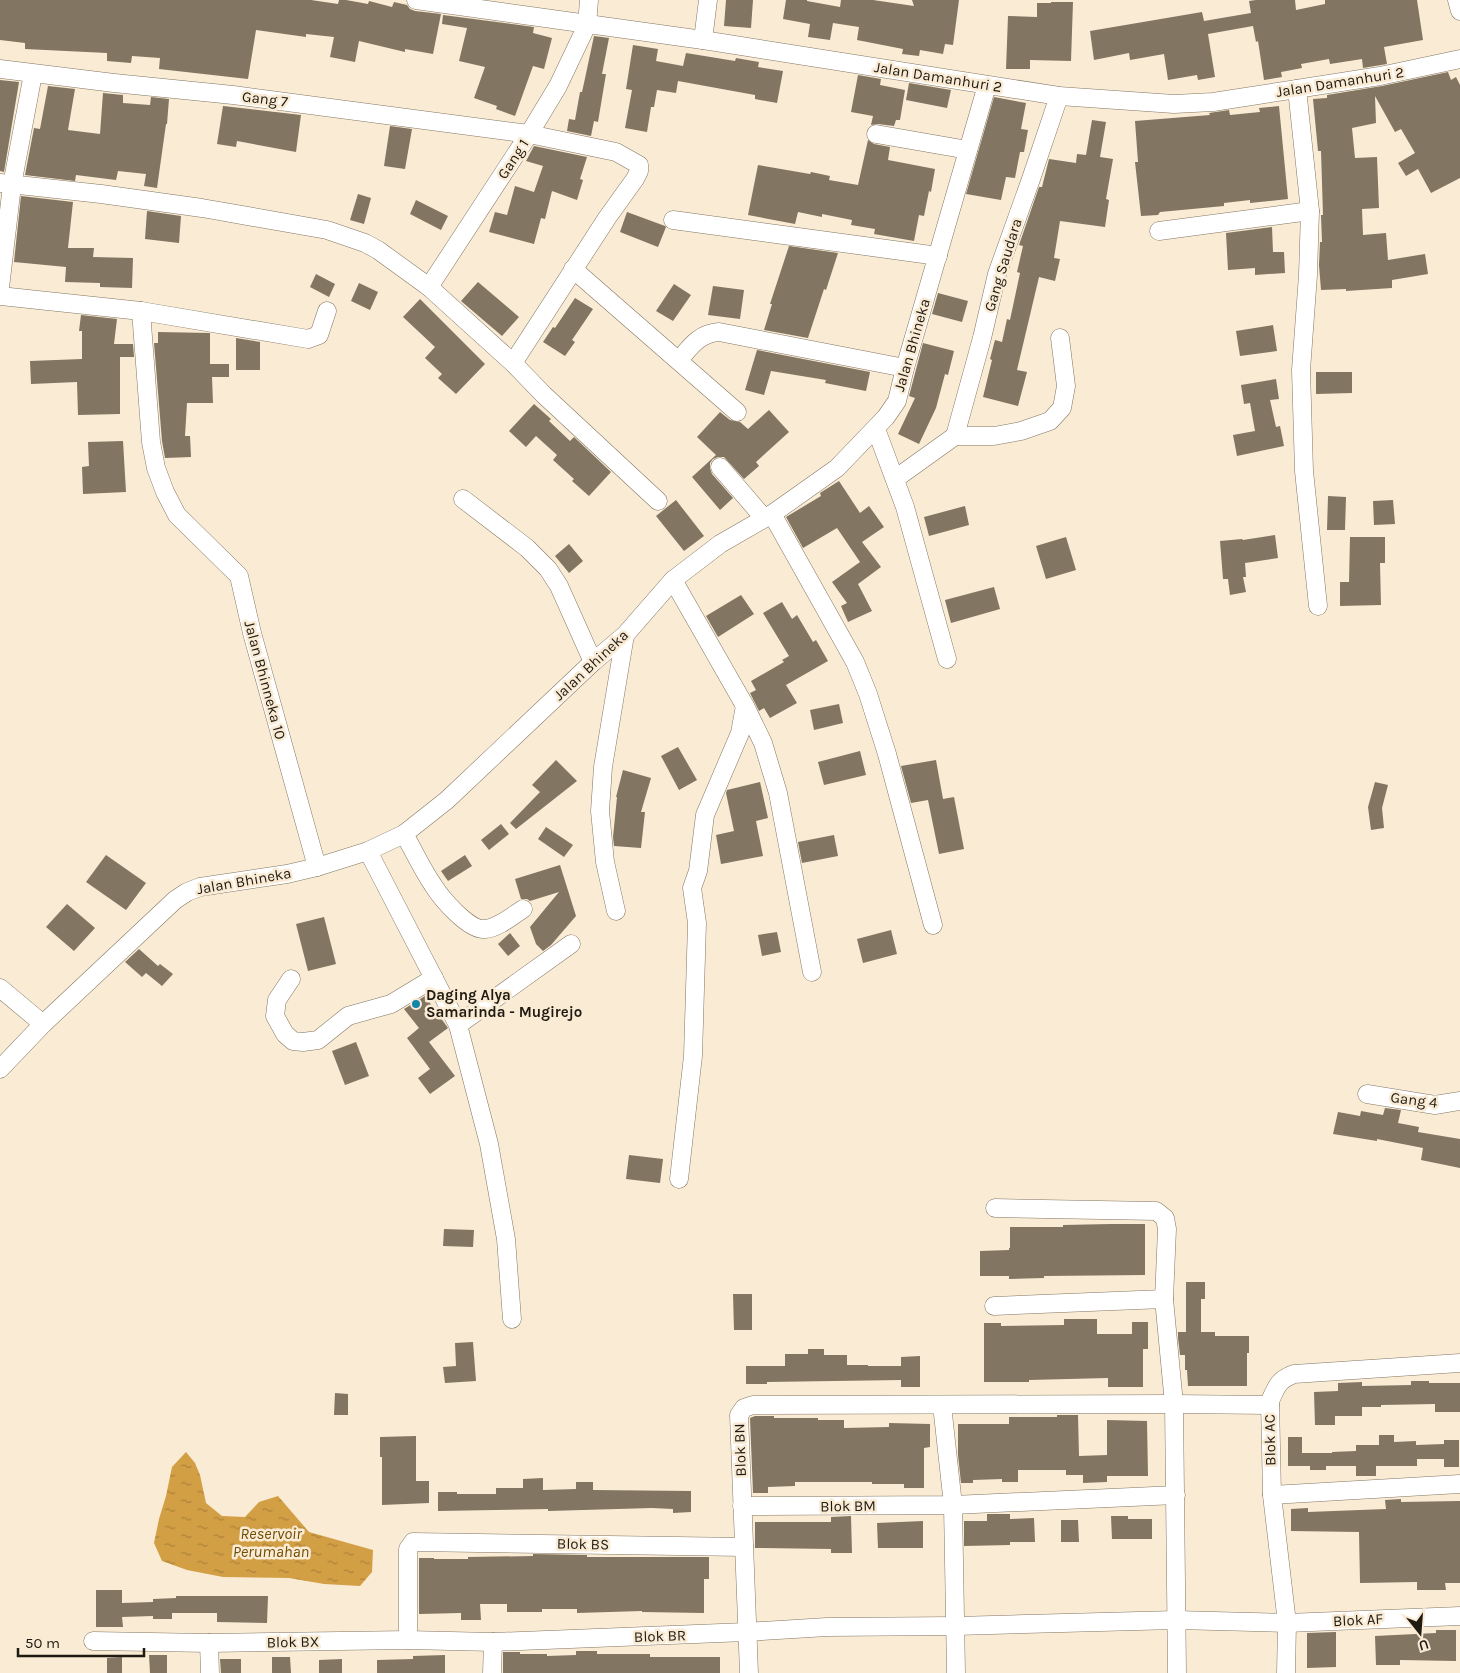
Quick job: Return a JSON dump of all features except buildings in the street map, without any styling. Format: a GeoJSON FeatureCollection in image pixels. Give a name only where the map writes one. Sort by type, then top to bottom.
{"type":"FeatureCollection","features":[{"type":"Feature","properties":{"kind":"street","name":"Jalan Damanhuri 2"},"geometry":{"type":"LineString","coordinates":[[416,0],[703,40],[1059,96],[1174,104],[1213,102],[1380,76],[1460,59]]}},
{"type":"Feature","properties":{"kind":"street"},"geometry":{"type":"LineString","coordinates":[[587,25],[589,0]]}},
{"type":"Feature","properties":{"kind":"street"},"geometry":{"type":"LineString","coordinates":[[703,40],[708,0]]}},
{"type":"Feature","properties":{"kind":"street"},"geometry":{"type":"LineString","coordinates":[[1457,0],[1460,11]]}},
{"type":"Feature","properties":{"kind":"street","name":"Gang 1"},"geometry":{"type":"LineString","coordinates":[[429,287],[529,134],[558,86],[587,25]]}},
{"type":"Feature","properties":{"kind":"street","name":"Gang 7"},"geometry":{"type":"LineString","coordinates":[[0,69],[233,95],[529,134],[616,152],[639,165],[639,171],[635,180],[573,269]]}},
{"type":"Feature","properties":{"kind":"street"},"geometry":{"type":"LineString","coordinates":[[0,288],[6,184],[33,74]]}},
{"type":"Feature","properties":{"kind":"street","name":"Jalan Bhineka"},"geometry":{"type":"LineString","coordinates":[[0,1069],[43,1024],[175,900],[187,892],[200,887],[287,874],[317,867],[368,851],[404,834],[447,800],[593,662],[625,635],[673,580],[720,544],[768,516],[837,468],[876,429],[897,400],[987,85]]}},
{"type":"Feature","properties":{"kind":"street"},"geometry":{"type":"LineString","coordinates":[[1297,89],[1310,211],[1308,275],[1301,370],[1304,471],[1318,606]]}},
{"type":"Feature","properties":{"kind":"street","name":"Gang Saudara"},"geometry":{"type":"LineString","coordinates":[[955,436],[982,338],[997,274],[1059,96]]}},
{"type":"Feature","properties":{"kind":"street"},"geometry":{"type":"LineString","coordinates":[[876,134],[968,150]]}},
{"type":"Feature","properties":{"kind":"street"},"geometry":{"type":"LineString","coordinates":[[6,184],[72,190],[174,204],[327,230],[365,243],[378,250],[429,287],[513,363],[544,395],[658,502]]}},
{"type":"Feature","properties":{"kind":"street"},"geometry":{"type":"LineString","coordinates":[[1159,231],[1310,211]]}},
{"type":"Feature","properties":{"kind":"street"},"geometry":{"type":"LineString","coordinates":[[673,220],[938,256]]}},
{"type":"Feature","properties":{"kind":"street"},"geometry":{"type":"LineString","coordinates":[[513,363],[573,269],[737,412]]}},
{"type":"Feature","properties":{"kind":"street"},"geometry":{"type":"LineString","coordinates":[[0,296],[141,311],[308,340],[319,335],[327,312]]}},
{"type":"Feature","properties":{"kind":"street","name":"Jalan Bhinneka 10"},"geometry":{"type":"LineString","coordinates":[[141,311],[151,442],[156,468],[165,492],[177,515],[239,576],[252,633],[317,867]]}},
{"type":"Feature","properties":{"kind":"street"},"geometry":{"type":"LineString","coordinates":[[678,360],[699,338],[705,334],[720,332],[905,368]]}},
{"type":"Feature","properties":{"kind":"street"},"geometry":{"type":"LineString","coordinates":[[895,479],[955,436],[994,436],[1021,431],[1050,421],[1062,408],[1066,386],[1060,338]]}},
{"type":"Feature","properties":{"kind":"street"},"geometry":{"type":"LineString","coordinates":[[876,429],[905,507],[947,659]]}},
{"type":"Feature","properties":{"kind":"street"},"geometry":{"type":"LineString","coordinates":[[720,467],[768,516],[855,662],[868,694],[887,754],[933,925]]}},
{"type":"Feature","properties":{"kind":"street"},"geometry":{"type":"LineString","coordinates":[[463,499],[527,548],[548,569],[558,586],[593,662]]}},
{"type":"Feature","properties":{"kind":"street"},"geometry":{"type":"LineString","coordinates":[[673,580],[763,743],[778,794],[812,972]]}},
{"type":"Feature","properties":{"kind":"street"},"geometry":{"type":"LineString","coordinates":[[616,911],[605,862],[600,811],[603,767],[625,635]]}},
{"type":"Feature","properties":{"kind":"street"},"geometry":{"type":"LineString","coordinates":[[679,1179],[693,1047],[697,922],[692,888],[698,870],[705,815],[740,733],[744,706]]}},
{"type":"Feature","properties":{"kind":"street"},"geometry":{"type":"LineString","coordinates":[[404,834],[433,886],[449,905],[472,926],[484,929],[493,927],[523,909]]}},
{"type":"Feature","properties":{"kind":"street"},"geometry":{"type":"LineString","coordinates":[[368,851],[458,1025],[489,1144],[506,1239],[512,1319]]}},
{"type":"Feature","properties":{"kind":"street"},"geometry":{"type":"LineString","coordinates":[[458,1025],[571,944]]}},
{"type":"Feature","properties":{"kind":"street"},"geometry":{"type":"LineString","coordinates":[[291,979],[277,1000],[275,1016],[285,1034],[293,1041],[302,1042],[318,1040],[348,1016],[392,1004],[434,978]]}},
{"type":"Feature","properties":{"kind":"street"},"geometry":{"type":"LineString","coordinates":[[0,988],[43,1024]]}},
{"type":"Feature","properties":{"kind":"street","name":"Gang 4"},"geometry":{"type":"LineString","coordinates":[[1367,1094],[1435,1104],[1460,1101]]}},
{"type":"Feature","properties":{"kind":"street"},"geometry":{"type":"LineString","coordinates":[[995,1208],[1156,1211],[1165,1218],[1168,1229],[1164,1299],[1174,1404],[1177,1673]]}},
{"type":"Feature","properties":{"kind":"street"},"geometry":{"type":"LineString","coordinates":[[994,1306],[1164,1299]]}},
{"type":"Feature","properties":{"kind":"street","name":"Blok AC"},"geometry":{"type":"LineString","coordinates":[[1286,1673],[1287,1624],[1272,1495],[1270,1401],[1283,1378],[1294,1374],[1460,1362]]}},
{"type":"Feature","properties":{"kind":"street"},"geometry":{"type":"LineString","coordinates":[[956,1673],[953,1505],[942,1405],[1174,1404],[1270,1406]]}},
{"type":"Feature","properties":{"kind":"street","name":"Blok BN"},"geometry":{"type":"LineString","coordinates":[[749,1673],[739,1415],[744,1408],[753,1405],[942,1405]]}},
{"type":"Feature","properties":{"kind":"street"},"geometry":{"type":"LineString","coordinates":[[1272,1495],[1460,1484]]}},
{"type":"Feature","properties":{"kind":"street","name":"Blok BM"},"geometry":{"type":"LineString","coordinates":[[742,1506],[953,1505],[1176,1496]]}},
{"type":"Feature","properties":{"kind":"street","name":"Blok BS"},"geometry":{"type":"LineString","coordinates":[[408,1640],[408,1549],[412,1542],[744,1547]]}},
{"type":"Feature","properties":{"kind":"street","name":"Blok AF"},"geometry":{"type":"LineString","coordinates":[[956,1626],[1176,1620],[1287,1624],[1460,1616]]}},
{"type":"Feature","properties":{"kind":"street","name":"Blok BR"},"geometry":{"type":"LineString","coordinates":[[493,1642],[826,1627],[956,1626]]}},
{"type":"Feature","properties":{"kind":"street","name":"Blok BX"},"geometry":{"type":"LineString","coordinates":[[93,1641],[209,1643],[408,1640],[493,1642]]}},
{"type":"Feature","properties":{"kind":"street"},"geometry":{"type":"LineString","coordinates":[[492,1673],[493,1642]]}},
{"type":"Feature","properties":{"kind":"street"},"geometry":{"type":"LineString","coordinates":[[209,1643],[210,1673]]}},
{"type":"Feature","properties":{"kind":"water","name":"Reservoir Perumahan"},"geometry":{"type":"Polygon","coordinates":[[[186,1452],[195,1463],[200,1475],[206,1503],[222,1516],[245,1517],[259,1502],[278,1496],[309,1532],[373,1550],[372,1572],[360,1586],[324,1584],[289,1578],[223,1577],[187,1570],[162,1561],[154,1543],[159,1519],[172,1467],[186,1452]]]}},
{"type":"Feature","properties":{"kind":"place","name":"Daging Alya Samarinda - Mugirejo"},"geometry":{"type":"Point","coordinates":[416,1004]}}]}
